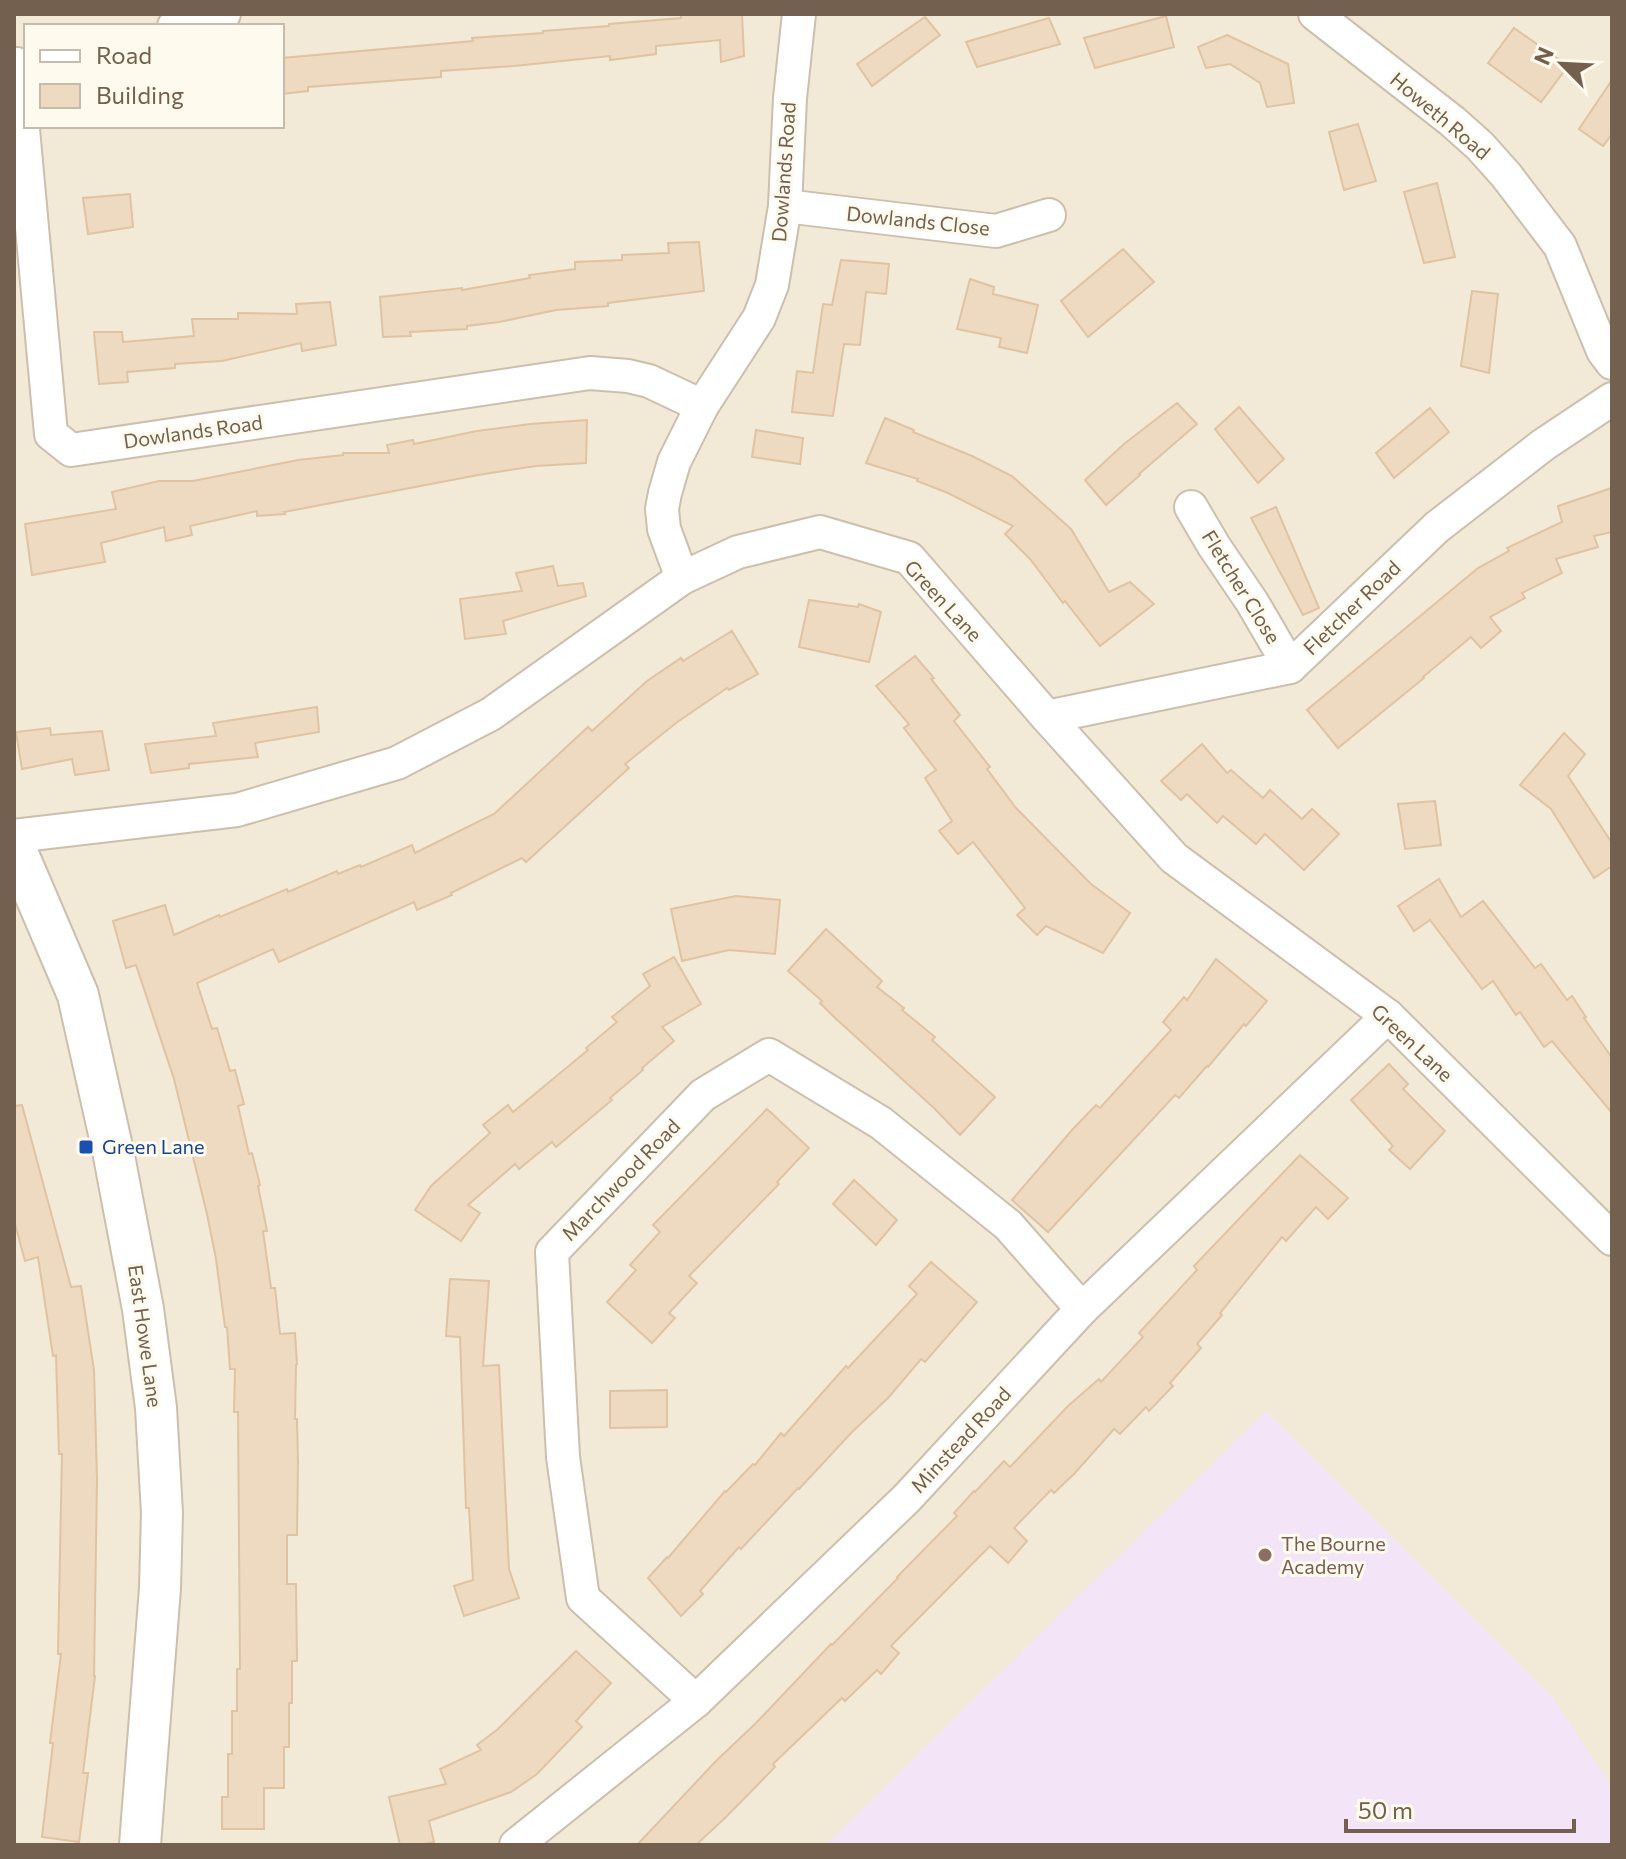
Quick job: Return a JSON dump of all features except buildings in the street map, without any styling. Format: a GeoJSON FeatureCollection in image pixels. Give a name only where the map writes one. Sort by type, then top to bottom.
{"type":"FeatureCollection","features":[{"type":"Feature","properties":{"kind":"street"},"geometry":{"type":"LineString","coordinates":[[182,24],[224,14]]}},
{"type":"Feature","properties":{"kind":"street","name":"Dowlands Road"},"geometry":{"type":"LineString","coordinates":[[682,578],[664,529],[662,509],[665,493],[674,462],[702,406],[759,318],[772,285],[785,206],[790,98],[799,14]]}},
{"type":"Feature","properties":{"kind":"street","name":"Howeth Road"},"geometry":{"type":"LineString","coordinates":[[1315,14],[1452,121],[1506,175],[1560,246],[1603,351],[1612,363]]}},
{"type":"Feature","properties":{"kind":"street","name":"Dowlands Road"},"geometry":{"type":"LineString","coordinates":[[19,63],[24,121]]}},
{"type":"Feature","properties":{"kind":"street","name":"Dowlands Road"},"geometry":{"type":"LineString","coordinates":[[25,128],[51,434],[71,450],[590,373],[649,381],[702,406]]}},
{"type":"Feature","properties":{"kind":"street","name":"Dowlands Close"},"geometry":{"type":"LineString","coordinates":[[785,206],[996,231],[1049,215]]}},
{"type":"Feature","properties":{"kind":"street","name":"Fletcher Road"},"geometry":{"type":"LineString","coordinates":[[1047,717],[1290,667],[1437,527],[1543,445],[1612,399]]}},
{"type":"Feature","properties":{"kind":"street","name":"Fletcher Close"},"geometry":{"type":"LineString","coordinates":[[1191,507],[1290,667]]}},
{"type":"Feature","properties":{"kind":"street","name":"Green Lane"},"geometry":{"type":"LineString","coordinates":[[14,836],[237,810],[397,763],[491,714],[682,578],[738,552],[820,532],[909,558],[1174,858],[1388,1016],[1612,1239]]}},
{"type":"Feature","properties":{"kind":"street","name":"East Howe Lane"},"geometry":{"type":"LineString","coordinates":[[14,845],[78,995],[123,1202],[143,1309],[156,1408],[162,1513],[160,1588],[140,1845]]}},
{"type":"Feature","properties":{"kind":"street","name":"Minstead Road"},"geometry":{"type":"LineString","coordinates":[[516,1845],[696,1701],[907,1498],[1082,1309],[1388,1016]]}},
{"type":"Feature","properties":{"kind":"street","name":"Marchwood Road"},"geometry":{"type":"LineString","coordinates":[[696,1701],[583,1598],[563,1457],[552,1252],[703,1095],[769,1055],[881,1123],[1008,1225],[1082,1309]]}},
{"type":"Feature","properties":{"kind":"shaded area"},"geometry":{"type":"Polygon","coordinates":[[[14,14],[1612,14],[1612,1845],[14,1845],[14,14]]]}},
{"type":"Feature","properties":{"kind":"shaded area","name":"The Bourne Academy"},"geometry":{"type":"Polygon","coordinates":[[[1266,1411],[1554,1699],[1612,1787],[1612,1845],[826,1845],[1266,1411]]]}},
{"type":"Feature","properties":{"kind":"place","name":"Green Lane"},"geometry":{"type":"Point","coordinates":[86,1147]}},
{"type":"Feature","properties":{"kind":"place","name":"The Bourne Academy"},"geometry":{"type":"Point","coordinates":[1265,1555]}}]}
